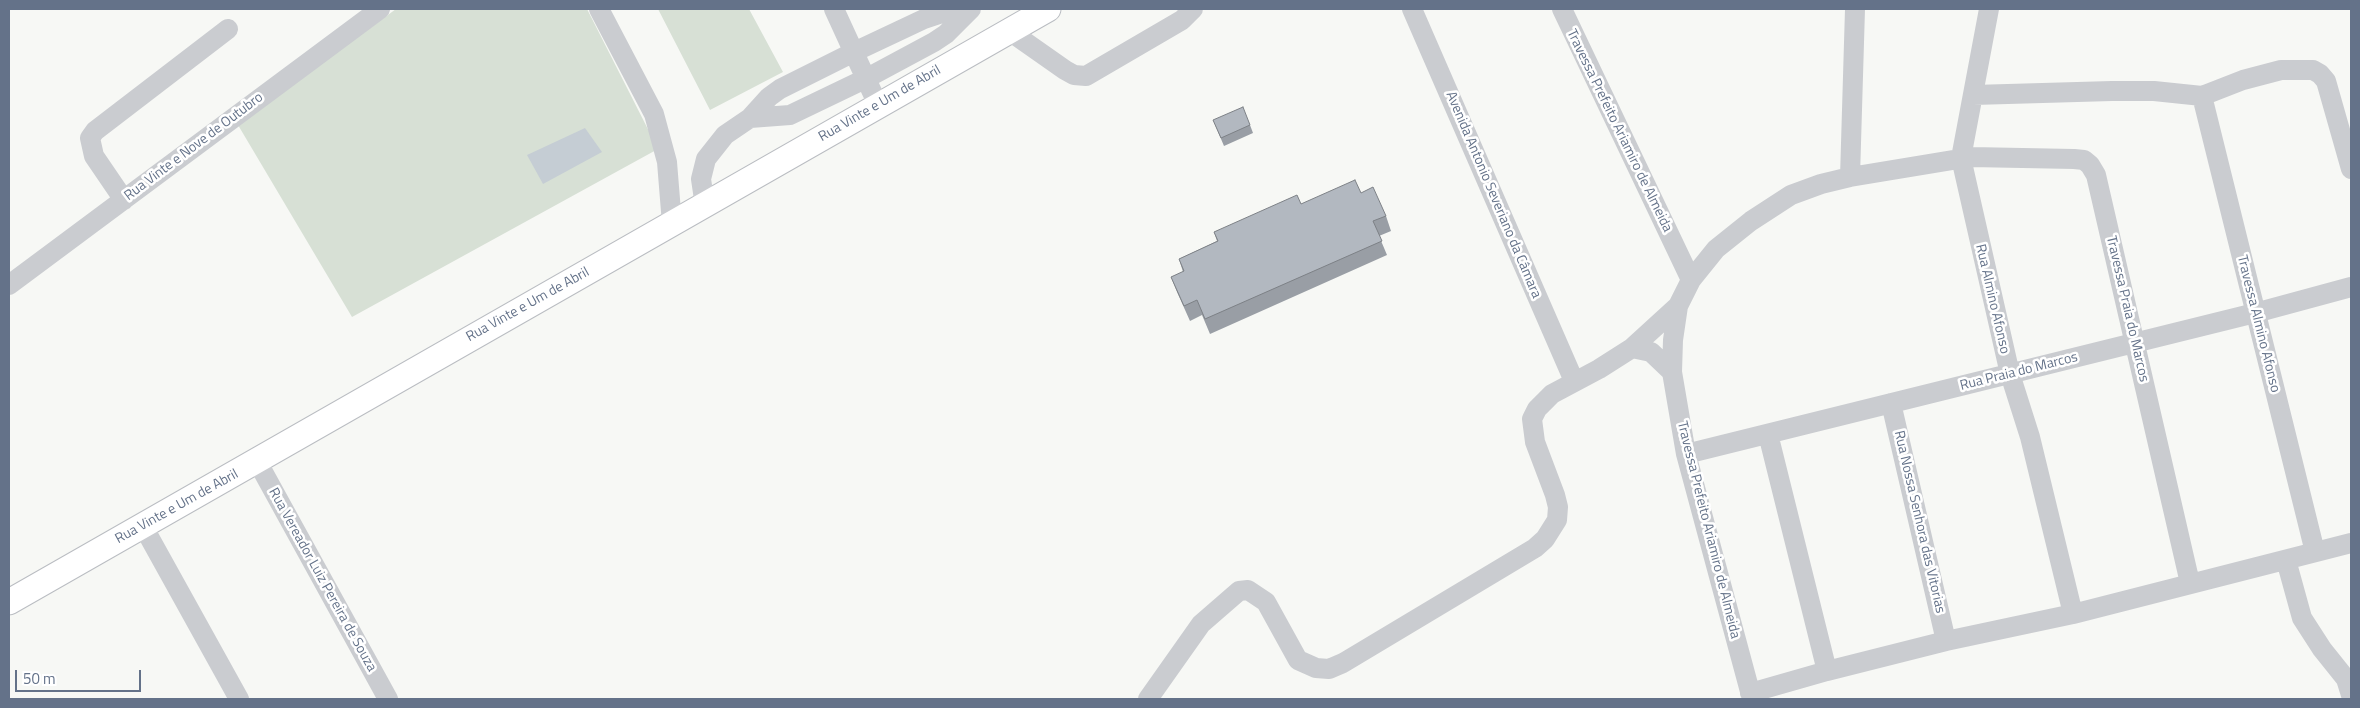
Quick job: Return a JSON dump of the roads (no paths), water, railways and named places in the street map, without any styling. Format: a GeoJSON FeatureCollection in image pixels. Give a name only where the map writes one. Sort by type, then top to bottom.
{"type":"FeatureCollection","features":[{"type":"Feature","properties":{"kind":"main road","name":"Rua Vinte e Um de Abril"},"geometry":{"type":"LineString","coordinates":[[9,602],[380,389],[705,206],[1019,20],[1048,9]]}},
{"type":"Feature","properties":{"kind":"street","name":"Rua Vinte e Nove de Outubro"},"geometry":{"type":"LineString","coordinates":[[9,285],[380,9]]}},
{"type":"Feature","properties":{"kind":"street"},"geometry":{"type":"LineString","coordinates":[[599,9],[656,122],[667,162],[672,224]]}},
{"type":"Feature","properties":{"kind":"street"},"geometry":{"type":"LineString","coordinates":[[834,9],[878,105]]}},
{"type":"Feature","properties":{"kind":"street"},"geometry":{"type":"LineString","coordinates":[[705,206],[701,179],[706,159],[725,134],[750,118],[758,107],[780,89],[931,16],[954,9]]}},
{"type":"Feature","properties":{"kind":"street"},"geometry":{"type":"LineString","coordinates":[[750,118],[790,115],[867,78],[934,42],[946,34],[971,9]]}},
{"type":"Feature","properties":{"kind":"street"},"geometry":{"type":"LineString","coordinates":[[1019,20],[1065,70],[1074,75],[1086,76],[1182,20],[1193,9]]}},
{"type":"Feature","properties":{"kind":"street","name":"Avenida Antonio Severiano da Câmara"},"geometry":{"type":"LineString","coordinates":[[1412,9],[1574,381]]}},
{"type":"Feature","properties":{"kind":"street","name":"Travessa Prefeito Ariamiro de Almeida"},"geometry":{"type":"LineString","coordinates":[[1562,9],[1691,280]]}},
{"type":"Feature","properties":{"kind":"street"},"geometry":{"type":"LineString","coordinates":[[1850,177],[1856,9]]}},
{"type":"Feature","properties":{"kind":"street","name":"Rua Almino Afonso"},"geometry":{"type":"LineString","coordinates":[[1989,9],[1961,158],[2010,374],[2030,437],[2073,614]]}},
{"type":"Feature","properties":{"kind":"street"},"geometry":{"type":"LineString","coordinates":[[124,200],[94,156],[90,138],[95,131],[228,29]]}},
{"type":"Feature","properties":{"kind":"street"},"geometry":{"type":"LineString","coordinates":[[1973,95],[2154,91],[2202,96],[2243,80],[2281,70],[2308,69],[2317,72],[2326,81],[2351,169]]}},
{"type":"Feature","properties":{"kind":"street","name":"Travessa Almino Afonso"},"geometry":{"type":"LineString","coordinates":[[2202,96],[2315,552]]}},
{"type":"Feature","properties":{"kind":"street","name":"Travessa Praia do Marcos"},"geometry":{"type":"LineString","coordinates":[[1961,158],[2004,156],[2084,160],[2090,165],[2096,175],[2190,582]]}},
{"type":"Feature","properties":{"kind":"street","name":"Travessa Prefeito Ariamiro de Almeida"},"geometry":{"type":"LineString","coordinates":[[1751,696],[1686,454],[1672,372],[1678,306],[1691,280],[1716,249],[1751,221],[1791,195],[1820,184],[1850,177],[1961,158]]}},
{"type":"Feature","properties":{"kind":"street","name":"Rua Praia do Marcos"},"geometry":{"type":"LineString","coordinates":[[1686,454],[2255,313],[2351,287]]}},
{"type":"Feature","properties":{"kind":"street"},"geometry":{"type":"LineString","coordinates":[[1148,699],[1201,624],[1232,595],[1240,591],[1248,590],[1266,602],[1298,660],[1316,668],[1328,669],[1535,548],[1545,538],[1557,520],[1558,507],[1534,442],[1532,419],[1537,409],[1552,394],[1599,369],[1632,348],[1678,306]]}},
{"type":"Feature","properties":{"kind":"street"},"geometry":{"type":"LineString","coordinates":[[1632,348],[1651,352],[1672,372]]}},
{"type":"Feature","properties":{"kind":"street","name":"Rua Nossa Senhora das Vitorias"},"geometry":{"type":"LineString","coordinates":[[1891,403],[1946,641]]}},
{"type":"Feature","properties":{"kind":"street"},"geometry":{"type":"LineString","coordinates":[[1768,434],[1827,671]]}},
{"type":"Feature","properties":{"kind":"street","name":"Rua Vereador Luiz Pereira de Souza"},"geometry":{"type":"LineString","coordinates":[[257,461],[388,699]]}},
{"type":"Feature","properties":{"kind":"street"},"geometry":{"type":"LineString","coordinates":[[143,526],[239,699]]}},
{"type":"Feature","properties":{"kind":"street"},"geometry":{"type":"LineString","coordinates":[[1751,696],[1827,671],[1946,641],[2073,614],[2190,582],[2351,543]]}},
{"type":"Feature","properties":{"kind":"street"},"geometry":{"type":"LineString","coordinates":[[2286,560],[2302,618],[2322,649],[2346,679],[2351,696]]}}]}
